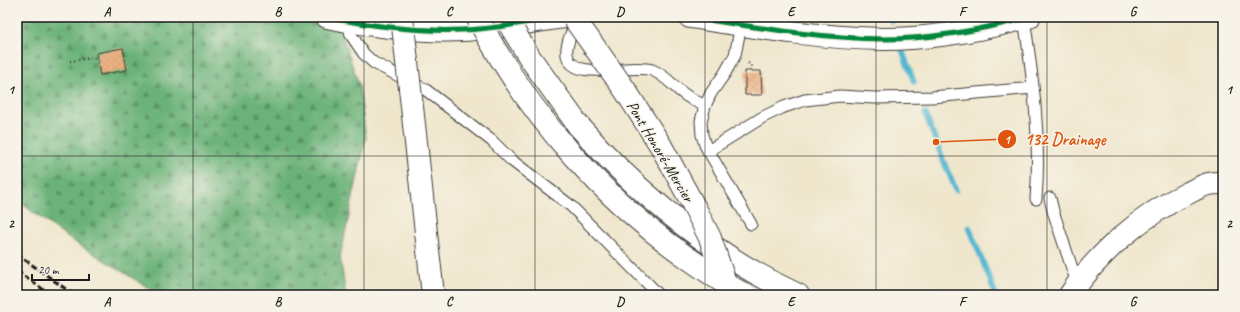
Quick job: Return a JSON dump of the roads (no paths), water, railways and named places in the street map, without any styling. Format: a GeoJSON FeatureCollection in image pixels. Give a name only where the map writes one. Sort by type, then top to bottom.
{"type":"FeatureCollection","features":[{"type":"Feature","properties":{"kind":"main road"},"geometry":{"type":"LineString","coordinates":[[402,17],[433,295]]}},
{"type":"Feature","properties":{"kind":"main road"},"geometry":{"type":"LineString","coordinates":[[477,17],[503,64],[529,102],[559,141],[589,173],[618,202],[674,249],[745,295]]}},
{"type":"Feature","properties":{"kind":"main road"},"geometry":{"type":"LineString","coordinates":[[505,17],[530,58],[578,125],[635,184],[682,223],[717,249],[742,266],[798,295]]}},
{"type":"Feature","properties":{"kind":"main road"},"geometry":{"type":"LineString","coordinates":[[337,19],[394,28],[463,30],[506,26],[565,17]]}},
{"type":"Feature","properties":{"kind":"main road","name":"Pont Honoré-Mercier"},"geometry":{"type":"LineString","coordinates":[[573,17],[625,90],[661,146],[710,238],[729,295]]}},
{"type":"Feature","properties":{"kind":"main road"},"geometry":{"type":"LineString","coordinates":[[690,17],[813,35],[884,38],[946,34],[1027,18]]}},
{"type":"Feature","properties":{"kind":"main road"},"geometry":{"type":"LineString","coordinates":[[1074,289],[1100,257],[1148,216],[1167,204],[1206,185],[1223,183]]}},
{"type":"Feature","properties":{"kind":"lane"},"geometry":{"type":"LineString","coordinates":[[578,17],[568,44],[567,55],[571,63],[577,68],[589,71],[640,68],[652,70],[662,75],[684,94],[705,106]]}},
{"type":"Feature","properties":{"kind":"lane"},"geometry":{"type":"LineString","coordinates":[[1027,18],[1038,140],[1036,199]]}},
{"type":"Feature","properties":{"kind":"lane"},"geometry":{"type":"LineString","coordinates":[[337,19],[351,35],[364,54],[374,63],[426,90],[492,141],[511,160],[571,206],[659,295]]}},
{"type":"Feature","properties":{"kind":"lane"},"geometry":{"type":"LineString","coordinates":[[741,25],[735,55],[711,93],[705,106],[701,121],[702,135],[705,145],[751,224]]}},
{"type":"Feature","properties":{"kind":"lane"},"geometry":{"type":"LineString","coordinates":[[708,151],[763,117],[784,106],[805,100],[840,96],[874,98],[932,97],[1033,88]]}},
{"type":"Feature","properties":{"kind":"lane"},"geometry":{"type":"LineString","coordinates":[[1050,198],[1074,274],[1074,289]]}},
{"type":"Feature","properties":{"kind":"waterway"},"geometry":{"type":"LineString","coordinates":[[890,17],[891,21]]}},
{"type":"Feature","properties":{"kind":"waterway"},"geometry":{"type":"LineString","coordinates":[[902,50],[914,82]]}},
{"type":"Feature","properties":{"kind":"waterway"},"geometry":{"type":"LineString","coordinates":[[925,113],[956,190]]}},
{"type":"Feature","properties":{"kind":"waterway"},"geometry":{"type":"LineString","coordinates":[[969,227],[996,295]]}},
{"type":"Feature","properties":{"kind":"railway"},"geometry":{"type":"LineString","coordinates":[[17,254],[74,295]]}},
{"type":"Feature","properties":{"kind":"railway"},"geometry":{"type":"LineString","coordinates":[[17,271],[51,295]]}},
{"type":"Feature","properties":{"kind":"place","name":"132 Drainage"},"geometry":{"type":"Point","coordinates":[936,142]}}]}
